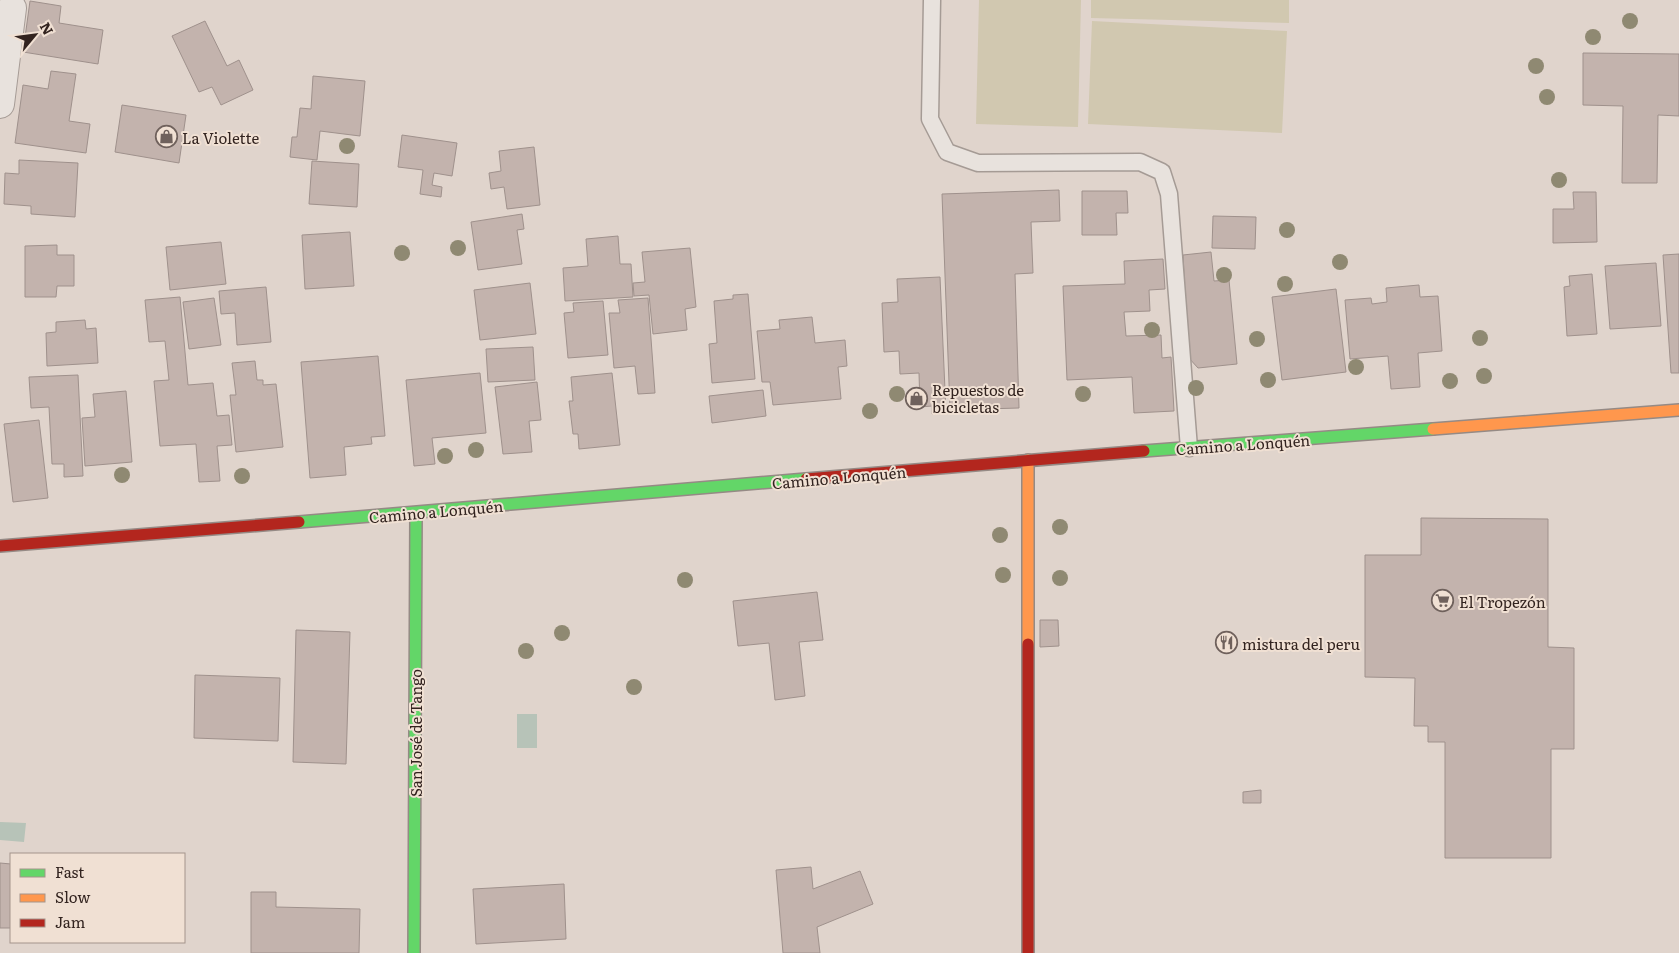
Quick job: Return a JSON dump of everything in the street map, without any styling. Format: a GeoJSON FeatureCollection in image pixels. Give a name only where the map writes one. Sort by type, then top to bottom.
{"type":"FeatureCollection","features":[{"type":"Feature","properties":{"kind":"main road","name":"Camino a Lonquén"},"geometry":{"type":"LineString","coordinates":[[0,546],[416,513],[1028,460],[1679,410]]}},
{"type":"Feature","properties":{"kind":"main road"},"geometry":{"type":"LineString","coordinates":[[1028,460],[1028,953]]}},
{"type":"Feature","properties":{"kind":"main road","name":"San José de Tango"},"geometry":{"type":"LineString","coordinates":[[414,953],[416,513]]}},
{"type":"Feature","properties":{"kind":"street"},"geometry":{"type":"LineString","coordinates":[[1,90],[12,8]]}},
{"type":"Feature","properties":{"kind":"lane"},"geometry":{"type":"LineString","coordinates":[[932,0],[930,119],[947,152],[978,163],[1140,162],[1162,172],[1170,194],[1189,448]]}},
{"type":"Feature","properties":{"kind":"shaded area"},"geometry":{"type":"Polygon","coordinates":[[[979,0],[1081,0],[1078,127],[976,124],[979,0]]]}},
{"type":"Feature","properties":{"kind":"shaded area"},"geometry":{"type":"Polygon","coordinates":[[[1091,0],[1289,0],[1289,23],[1091,18],[1091,0]]]}},
{"type":"Feature","properties":{"kind":"shaded area"},"geometry":{"type":"Polygon","coordinates":[[[1092,21],[1287,31],[1282,133],[1088,124],[1092,21]]]}},
{"type":"Feature","properties":{"kind":"shaded area"},"geometry":{"type":"Polygon","coordinates":[[[517,714],[537,714],[537,748],[517,748],[517,714]]]}},
{"type":"Feature","properties":{"kind":"shaded area"},"geometry":{"type":"Polygon","coordinates":[[[0,822],[26,823],[24,842],[0,840],[0,822]]]}},
{"type":"Feature","properties":{"kind":"building"},"geometry":{"type":"Polygon","coordinates":[[[30,1],[61,6],[59,23],[103,30],[98,64],[23,52],[30,1]]]}},
{"type":"Feature","properties":{"kind":"building"},"geometry":{"type":"Polygon","coordinates":[[[205,21],[227,66],[239,60],[253,90],[221,105],[212,87],[199,92],[172,36],[205,21]]]}},
{"type":"Feature","properties":{"kind":"building"},"geometry":{"type":"Polygon","coordinates":[[[1583,53],[1679,54],[1679,116],[1658,115],[1657,183],[1622,183],[1623,106],[1583,105],[1583,53]]]}},
{"type":"Feature","properties":{"kind":"building"},"geometry":{"type":"Polygon","coordinates":[[[51,71],[76,74],[69,121],[90,124],[86,153],[15,143],[23,85],[48,89],[51,71]]]}},
{"type":"Feature","properties":{"kind":"building"},"geometry":{"type":"Polygon","coordinates":[[[313,76],[365,81],[360,136],[320,131],[317,160],[290,157],[292,137],[297,137],[300,108],[311,109],[313,76]]]}},
{"type":"Feature","properties":{"kind":"building"},"geometry":{"type":"Polygon","coordinates":[[[122,105],[186,115],[179,163],[115,152],[122,105]]]}},
{"type":"Feature","properties":{"kind":"building"},"geometry":{"type":"Polygon","coordinates":[[[402,135],[457,143],[452,176],[434,173],[432,185],[442,187],[441,197],[420,194],[423,170],[398,167],[402,135]]]}},
{"type":"Feature","properties":{"kind":"building"},"geometry":{"type":"Polygon","coordinates":[[[534,147],[540,205],[507,209],[504,187],[491,189],[489,173],[501,171],[499,151],[534,147]]]}},
{"type":"Feature","properties":{"kind":"building"},"geometry":{"type":"Polygon","coordinates":[[[19,160],[78,163],[75,217],[31,214],[31,206],[4,204],[5,173],[19,174],[19,160]]]}},
{"type":"Feature","properties":{"kind":"building"},"geometry":{"type":"Polygon","coordinates":[[[312,161],[359,164],[357,207],[309,204],[312,161]]]}},
{"type":"Feature","properties":{"kind":"building"},"geometry":{"type":"Polygon","coordinates":[[[1059,190],[1060,221],[1031,222],[1033,273],[1015,274],[1019,408],[950,410],[942,194],[1059,190]]]}},
{"type":"Feature","properties":{"kind":"building"},"geometry":{"type":"Polygon","coordinates":[[[1082,191],[1127,191],[1128,213],[1116,213],[1117,235],[1082,235],[1082,191]]]}},
{"type":"Feature","properties":{"kind":"building"},"geometry":{"type":"Polygon","coordinates":[[[1573,192],[1596,192],[1597,242],[1553,243],[1553,209],[1574,209],[1573,192]]]}},
{"type":"Feature","properties":{"kind":"building"},"geometry":{"type":"Polygon","coordinates":[[[522,214],[524,229],[517,230],[522,264],[478,270],[471,222],[522,214]]]}},
{"type":"Feature","properties":{"kind":"building"},"geometry":{"type":"Polygon","coordinates":[[[1213,216],[1256,217],[1255,249],[1212,248],[1213,216]]]}},
{"type":"Feature","properties":{"kind":"building"},"geometry":{"type":"Polygon","coordinates":[[[350,232],[354,286],[305,289],[302,235],[350,232]]]}},
{"type":"Feature","properties":{"kind":"building"},"geometry":{"type":"Polygon","coordinates":[[[618,236],[620,264],[631,264],[633,297],[565,301],[563,268],[588,266],[586,239],[618,236]]]}},
{"type":"Feature","properties":{"kind":"building"},"geometry":{"type":"Polygon","coordinates":[[[221,242],[226,284],[170,290],[166,247],[221,242]]]}},
{"type":"Feature","properties":{"kind":"building"},"geometry":{"type":"Polygon","coordinates":[[[57,245],[57,255],[74,255],[74,286],[57,286],[56,297],[25,297],[25,246],[57,245]]]}},
{"type":"Feature","properties":{"kind":"building"},"geometry":{"type":"Polygon","coordinates":[[[690,248],[696,307],[685,309],[687,330],[653,334],[649,295],[634,296],[633,283],[645,282],[642,252],[690,248]]]}},
{"type":"Feature","properties":{"kind":"building"},"geometry":{"type":"Polygon","coordinates":[[[1211,252],[1214,281],[1229,280],[1237,364],[1198,368],[1188,357],[1183,255],[1211,252]]]}},
{"type":"Feature","properties":{"kind":"building"},"geometry":{"type":"Polygon","coordinates":[[[1679,254],[1679,373],[1671,373],[1663,255],[1679,254]]]}},
{"type":"Feature","properties":{"kind":"building"},"geometry":{"type":"Polygon","coordinates":[[[1163,259],[1165,289],[1149,290],[1150,311],[1124,312],[1126,336],[1161,335],[1162,358],[1171,357],[1174,411],[1134,413],[1132,377],[1067,380],[1063,286],[1125,284],[1124,261],[1163,259]]]}},
{"type":"Feature","properties":{"kind":"building"},"geometry":{"type":"Polygon","coordinates":[[[1656,263],[1661,326],[1610,329],[1605,266],[1656,263]]]}},
{"type":"Feature","properties":{"kind":"building"},"geometry":{"type":"Polygon","coordinates":[[[1592,274],[1597,334],[1567,336],[1564,287],[1570,286],[1569,276],[1592,274]]]}},
{"type":"Feature","properties":{"kind":"building"},"geometry":{"type":"Polygon","coordinates":[[[940,277],[946,413],[932,414],[932,406],[920,407],[919,373],[900,374],[899,351],[884,352],[882,303],[898,302],[897,279],[940,277]]]}},
{"type":"Feature","properties":{"kind":"building"},"geometry":{"type":"Polygon","coordinates":[[[530,283],[536,334],[480,340],[474,290],[530,283]]]}},
{"type":"Feature","properties":{"kind":"building"},"geometry":{"type":"Polygon","coordinates":[[[1419,285],[1420,297],[1438,296],[1442,351],[1418,353],[1420,387],[1391,389],[1388,356],[1350,359],[1345,300],[1371,298],[1372,304],[1387,302],[1386,288],[1419,285]]]}},
{"type":"Feature","properties":{"kind":"building"},"geometry":{"type":"Polygon","coordinates":[[[266,287],[271,342],[237,345],[235,313],[221,314],[219,291],[266,287]]]}},
{"type":"Feature","properties":{"kind":"building"},"geometry":{"type":"Polygon","coordinates":[[[1336,289],[1346,372],[1282,380],[1272,297],[1336,289]]]}},
{"type":"Feature","properties":{"kind":"building"},"geometry":{"type":"Polygon","coordinates":[[[748,294],[755,379],[712,383],[709,344],[717,343],[714,301],[733,299],[733,295],[748,294]]]}},
{"type":"Feature","properties":{"kind":"building"},"geometry":{"type":"Polygon","coordinates":[[[180,297],[188,385],[213,383],[217,416],[229,415],[232,445],[217,446],[220,481],[199,482],[196,444],[160,446],[154,381],[169,380],[165,341],[149,342],[145,300],[180,297]]]}},
{"type":"Feature","properties":{"kind":"building"},"geometry":{"type":"Polygon","coordinates":[[[214,298],[221,345],[189,349],[183,302],[214,298]]]}},
{"type":"Feature","properties":{"kind":"building"},"geometry":{"type":"Polygon","coordinates":[[[648,298],[655,393],[638,394],[635,366],[614,368],[609,313],[620,313],[618,300],[648,298]]]}},
{"type":"Feature","properties":{"kind":"building"},"geometry":{"type":"Polygon","coordinates":[[[603,301],[608,355],[568,358],[564,313],[574,312],[573,303],[603,301]]]}},
{"type":"Feature","properties":{"kind":"building"},"geometry":{"type":"Polygon","coordinates":[[[812,317],[815,343],[845,340],[847,366],[838,367],[841,399],[773,405],[770,382],[762,382],[757,331],[780,329],[779,320],[812,317]]]}},
{"type":"Feature","properties":{"kind":"building"},"geometry":{"type":"Polygon","coordinates":[[[85,320],[86,329],[96,328],[98,363],[47,366],[46,333],[56,332],[56,322],[85,320]]]}},
{"type":"Feature","properties":{"kind":"building"},"geometry":{"type":"Polygon","coordinates":[[[533,347],[535,380],[488,382],[486,349],[533,347]]]}},
{"type":"Feature","properties":{"kind":"building"},"geometry":{"type":"Polygon","coordinates":[[[378,356],[385,436],[371,437],[372,444],[344,447],[346,475],[310,478],[301,362],[378,356]]]}},
{"type":"Feature","properties":{"kind":"building"},"geometry":{"type":"Polygon","coordinates":[[[255,361],[257,380],[263,380],[263,385],[276,384],[283,447],[236,452],[230,395],[236,395],[232,363],[255,361]]]}},
{"type":"Feature","properties":{"kind":"building"},"geometry":{"type":"Polygon","coordinates":[[[480,373],[486,433],[432,438],[435,464],[414,466],[406,380],[480,373]]]}},
{"type":"Feature","properties":{"kind":"building"},"geometry":{"type":"Polygon","coordinates":[[[612,373],[620,445],[579,449],[578,434],[573,434],[569,401],[573,401],[571,377],[612,373]]]}},
{"type":"Feature","properties":{"kind":"building"},"geometry":{"type":"Polygon","coordinates":[[[78,375],[83,476],[64,477],[64,464],[52,464],[49,407],[31,408],[29,377],[78,375]]]}},
{"type":"Feature","properties":{"kind":"building"},"geometry":{"type":"Polygon","coordinates":[[[537,382],[541,420],[529,421],[532,452],[503,454],[495,387],[537,382]]]}},
{"type":"Feature","properties":{"kind":"building"},"geometry":{"type":"Polygon","coordinates":[[[763,390],[766,416],[712,423],[709,396],[763,390]]]}},
{"type":"Feature","properties":{"kind":"building"},"geometry":{"type":"Polygon","coordinates":[[[126,391],[132,462],[85,466],[82,418],[95,417],[93,394],[126,391]]]}},
{"type":"Feature","properties":{"kind":"building"},"geometry":{"type":"Polygon","coordinates":[[[39,420],[48,498],[13,502],[4,424],[39,420]]]}},
{"type":"Feature","properties":{"kind":"building"},"geometry":{"type":"Polygon","coordinates":[[[1421,518],[1548,519],[1548,647],[1574,648],[1574,749],[1551,749],[1551,858],[1445,858],[1445,742],[1428,742],[1428,726],[1414,726],[1415,678],[1365,677],[1365,555],[1421,555],[1421,518]]]}},
{"type":"Feature","properties":{"kind":"building"},"geometry":{"type":"Polygon","coordinates":[[[817,592],[823,640],[799,642],[805,696],[775,700],[769,643],[738,646],[733,601],[817,592]]]}},
{"type":"Feature","properties":{"kind":"building"},"geometry":{"type":"Polygon","coordinates":[[[1040,620],[1058,620],[1059,646],[1040,647],[1040,620]]]}},
{"type":"Feature","properties":{"kind":"building"},"geometry":{"type":"Polygon","coordinates":[[[296,630],[350,632],[346,764],[293,762],[296,630]]]}},
{"type":"Feature","properties":{"kind":"building"},"geometry":{"type":"Polygon","coordinates":[[[195,675],[280,678],[278,741],[194,738],[195,675]]]}},
{"type":"Feature","properties":{"kind":"building"},"geometry":{"type":"Polygon","coordinates":[[[1261,790],[1261,803],[1243,803],[1243,792],[1261,790]]]}},
{"type":"Feature","properties":{"kind":"building"},"geometry":{"type":"Polygon","coordinates":[[[0,863],[10,864],[10,928],[0,928],[0,863]]]}},
{"type":"Feature","properties":{"kind":"building"},"geometry":{"type":"Polygon","coordinates":[[[811,867],[813,889],[860,871],[873,904],[817,927],[820,953],[783,953],[776,870],[811,867]]]}},
{"type":"Feature","properties":{"kind":"building"},"geometry":{"type":"Polygon","coordinates":[[[564,884],[566,939],[476,944],[473,889],[564,884]]]}},
{"type":"Feature","properties":{"kind":"building"},"geometry":{"type":"Polygon","coordinates":[[[251,892],[276,892],[276,907],[360,909],[359,953],[251,953],[251,892]]]}},
{"type":"Feature","properties":{"kind":"traffic: fast"},"geometry":{"type":"LineString","coordinates":[[1144,451],[1433,429]]}},
{"type":"Feature","properties":{"kind":"traffic: fast"},"geometry":{"type":"LineString","coordinates":[[299,522],[806,479]]}},
{"type":"Feature","properties":{"kind":"traffic: fast"},"geometry":{"type":"LineString","coordinates":[[414,953],[416,513]]}},
{"type":"Feature","properties":{"kind":"traffic: slow"},"geometry":{"type":"LineString","coordinates":[[1433,429],[1679,410]]}},
{"type":"Feature","properties":{"kind":"traffic: slow"},"geometry":{"type":"LineString","coordinates":[[1028,460],[1028,644]]}},
{"type":"Feature","properties":{"kind":"traffic: jam"},"geometry":{"type":"LineString","coordinates":[[806,479],[1144,451]]}},
{"type":"Feature","properties":{"kind":"traffic: jam"},"geometry":{"type":"LineString","coordinates":[[0,546],[299,522]]}},
{"type":"Feature","properties":{"kind":"traffic: jam"},"geometry":{"type":"LineString","coordinates":[[1028,644],[1028,953]]}},
{"type":"Feature","properties":{"kind":"place","name":"La Violette"},"geometry":{"type":"Point","coordinates":[166,137]}},
{"type":"Feature","properties":{"kind":"place","name":"Repuestos de bicicletas"},"geometry":{"type":"Point","coordinates":[916,398]}},
{"type":"Feature","properties":{"kind":"place","name":"El Tropezón"},"geometry":{"type":"Point","coordinates":[1443,601]}},
{"type":"Feature","properties":{"kind":"place","name":"mistura del peru"},"geometry":{"type":"Point","coordinates":[1226,643]}}]}
